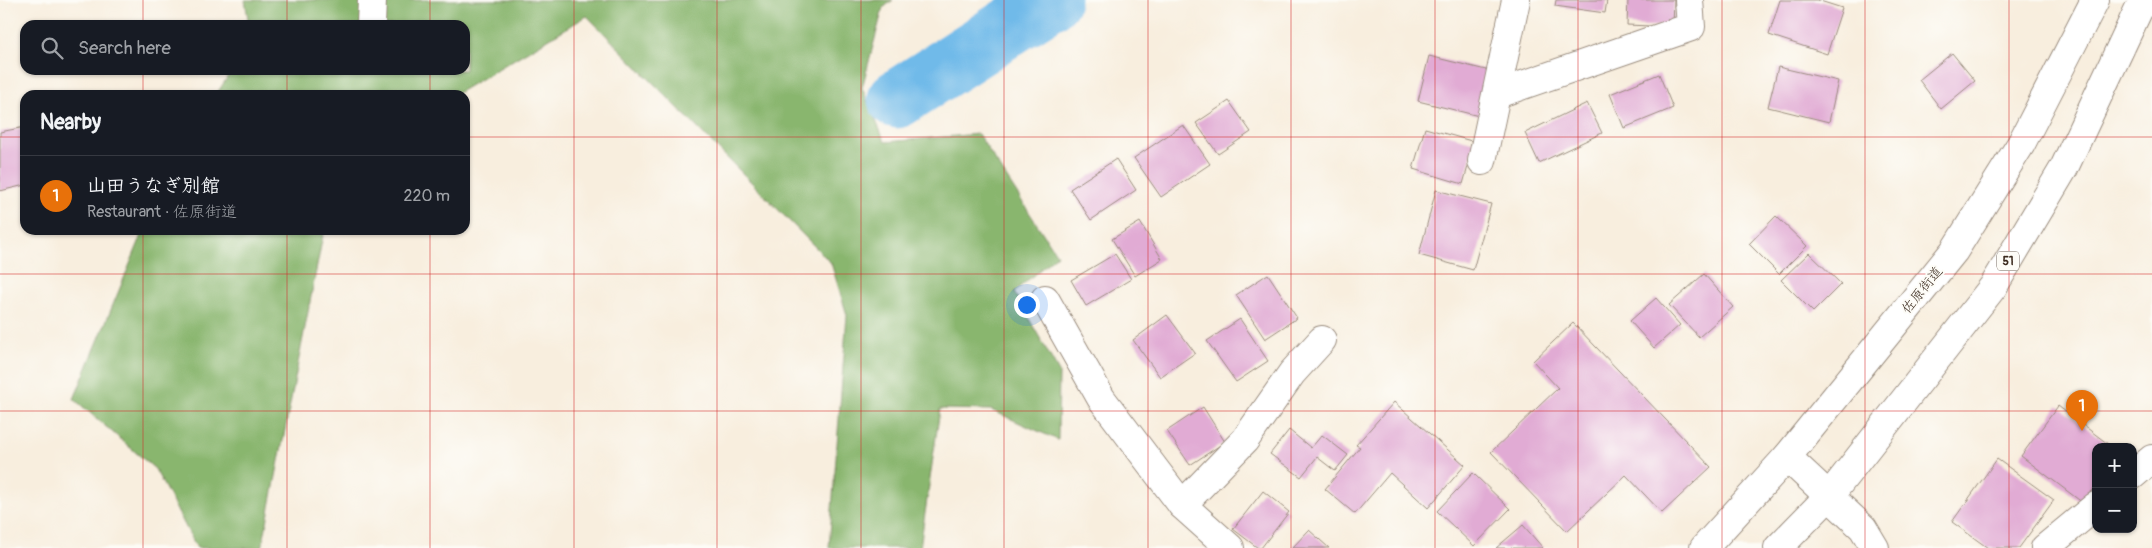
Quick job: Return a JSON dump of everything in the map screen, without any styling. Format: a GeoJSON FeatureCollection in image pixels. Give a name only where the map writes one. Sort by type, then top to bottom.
{"type":"FeatureCollection","features":[{"type":"Feature","properties":{"kind":"main road"},"geometry":{"type":"LineString","coordinates":[[371,20],[372,0]]}},
{"type":"Feature","properties":{"kind":"main road"},"geometry":{"type":"LineString","coordinates":[[1482,161],[1516,0]]}},
{"type":"Feature","properties":{"kind":"main road"},"geometry":{"type":"LineString","coordinates":[[1497,94],[1690,27],[1689,0]]}},
{"type":"Feature","properties":{"kind":"main road","name":"佐原街道"},"geometry":{"type":"LineString","coordinates":[[1704,548],[1788,457],[1954,251],[2021,144],[2094,0]]}},
{"type":"Feature","properties":{"kind":"main road","name":"51"},"geometry":{"type":"LineString","coordinates":[[1778,548],[1830,495],[1993,287],[2064,168],[2143,0]]}},
{"type":"Feature","properties":{"kind":"main road"},"geometry":{"type":"LineString","coordinates":[[1045,299],[1101,398],[1182,505],[1230,548]]}},
{"type":"Feature","properties":{"kind":"main road"},"geometry":{"type":"LineString","coordinates":[[1182,505],[1245,440],[1292,373],[1322,340]]}},
{"type":"Feature","properties":{"kind":"main road"},"geometry":{"type":"LineString","coordinates":[[1788,457],[1863,528],[1875,548]]}},
{"type":"Feature","properties":{"kind":"main road"},"geometry":{"type":"LineString","coordinates":[[2137,472],[2152,459]]}},
{"type":"Feature","properties":{"kind":"main road"},"geometry":{"type":"LineString","coordinates":[[2045,548],[2092,509]]}},
{"type":"Feature","properties":{"kind":"green space"},"geometry":{"type":"Polygon","coordinates":[[[245,0],[893,0],[883,8],[862,88],[885,142],[978,134],[1057,255],[1014,292],[1059,372],[1058,440],[991,410],[940,409],[920,548],[829,548],[847,315],[831,263],[587,16],[462,90],[219,90],[229,75],[470,75],[470,20],[248,20],[245,0]]]}},
{"type":"Feature","properties":{"kind":"green space"},"geometry":{"type":"Polygon","coordinates":[[[142,235],[323,235],[262,548],[197,548],[155,469],[74,399],[142,235]]]}},
{"type":"Feature","properties":{"kind":"building"},"geometry":{"type":"Polygon","coordinates":[[[1556,0],[1607,0],[1605,13],[1555,6],[1556,0]]]}},
{"type":"Feature","properties":{"kind":"building"},"geometry":{"type":"Polygon","coordinates":[[[1628,0],[1674,0],[1673,27],[1627,25],[1628,0]]]}},
{"type":"Feature","properties":{"kind":"building"},"geometry":{"type":"Polygon","coordinates":[[[1780,0],[1817,0],[1842,8],[1827,54],[1769,35],[1780,0]]]}},
{"type":"Feature","properties":{"kind":"building"},"geometry":{"type":"Polygon","coordinates":[[[1952,53],[1975,81],[1941,109],[1919,80],[1952,53]]]}},
{"type":"Feature","properties":{"kind":"building"},"geometry":{"type":"Polygon","coordinates":[[[1429,56],[1490,71],[1479,116],[1418,101],[1429,56]]]}},
{"type":"Feature","properties":{"kind":"building"},"geometry":{"type":"Polygon","coordinates":[[[1778,67],[1838,81],[1829,122],[1768,107],[1778,67]]]}},
{"type":"Feature","properties":{"kind":"building"},"geometry":{"type":"Polygon","coordinates":[[[1659,74],[1673,108],[1624,128],[1610,94],[1659,74]]]}},
{"type":"Feature","properties":{"kind":"building"},"geometry":{"type":"Polygon","coordinates":[[[1229,101],[1251,132],[1218,154],[1196,123],[1229,101]]]}},
{"type":"Feature","properties":{"kind":"building"},"geometry":{"type":"Polygon","coordinates":[[[1587,103],[1602,133],[1539,163],[1525,133],[1587,103]]]}},
{"type":"Feature","properties":{"kind":"building"},"geometry":{"type":"Polygon","coordinates":[[[1183,125],[1210,164],[1161,197],[1134,158],[1183,125]]]}},
{"type":"Feature","properties":{"kind":"building"},"geometry":{"type":"Polygon","coordinates":[[[20,128],[20,186],[0,191],[0,132],[20,128]]]}},
{"type":"Feature","properties":{"kind":"building"},"geometry":{"type":"Polygon","coordinates":[[[1425,128],[1475,142],[1463,184],[1413,169],[1425,128]]]}},
{"type":"Feature","properties":{"kind":"building"},"geometry":{"type":"Polygon","coordinates":[[[1116,159],[1136,190],[1091,220],[1070,189],[1116,159]]]}},
{"type":"Feature","properties":{"kind":"building"},"geometry":{"type":"Polygon","coordinates":[[[1436,190],[1491,204],[1473,270],[1419,255],[1436,190]]]}},
{"type":"Feature","properties":{"kind":"building"},"geometry":{"type":"Polygon","coordinates":[[[1776,216],[1807,246],[1779,274],[1749,244],[1776,216]]]}},
{"type":"Feature","properties":{"kind":"building"},"geometry":{"type":"Polygon","coordinates":[[[1140,222],[1162,259],[1135,276],[1112,239],[1140,222]]]}},
{"type":"Feature","properties":{"kind":"building"},"geometry":{"type":"Polygon","coordinates":[[[1809,253],[1841,284],[1813,312],[1781,280],[1809,253]]]}},
{"type":"Feature","properties":{"kind":"building"},"geometry":{"type":"Polygon","coordinates":[[[1115,254],[1131,279],[1086,306],[1071,280],[1115,254]]]}},
{"type":"Feature","properties":{"kind":"building"},"geometry":{"type":"Polygon","coordinates":[[[1268,274],[1297,318],[1265,339],[1236,295],[1268,274]]]}},
{"type":"Feature","properties":{"kind":"building"},"geometry":{"type":"Polygon","coordinates":[[[1704,274],[1733,307],[1699,337],[1669,305],[1704,274]]]}},
{"type":"Feature","properties":{"kind":"building"},"geometry":{"type":"Polygon","coordinates":[[[1656,298],[1680,325],[1654,348],[1630,321],[1656,298]]]}},
{"type":"Feature","properties":{"kind":"building"},"geometry":{"type":"Polygon","coordinates":[[[1167,315],[1195,353],[1160,377],[1133,340],[1167,315]]]}},
{"type":"Feature","properties":{"kind":"building"},"geometry":{"type":"Polygon","coordinates":[[[1240,319],[1268,361],[1236,382],[1207,341],[1240,319]]]}},
{"type":"Feature","properties":{"kind":"building"},"geometry":{"type":"Polygon","coordinates":[[[1573,323],[1711,467],[1662,513],[1626,475],[1567,531],[1491,452],[1558,388],[1533,361],[1573,323]]]}},
{"type":"Feature","properties":{"kind":"building"},"geometry":{"type":"Polygon","coordinates":[[[1394,402],[1465,465],[1428,508],[1390,473],[1355,514],[1325,489],[1360,447],[1356,445],[1394,402]]]}},
{"type":"Feature","properties":{"kind":"building"},"geometry":{"type":"Polygon","coordinates":[[[2058,406],[2107,443],[2092,443],[2092,491],[2083,503],[2021,456],[2058,406]]]}},
{"type":"Feature","properties":{"kind":"building"},"geometry":{"type":"Polygon","coordinates":[[[1203,407],[1225,442],[1190,465],[1167,431],[1203,407]]]}},
{"type":"Feature","properties":{"kind":"building"},"geometry":{"type":"Polygon","coordinates":[[[1289,430],[1311,448],[1322,435],[1348,455],[1335,471],[1317,457],[1301,477],[1270,454],[1289,430]]]}},
{"type":"Feature","properties":{"kind":"building"},"geometry":{"type":"Polygon","coordinates":[[[1997,459],[2054,500],[2019,548],[1988,548],[1952,522],[1997,459]]]}},
{"type":"Feature","properties":{"kind":"building"},"geometry":{"type":"Polygon","coordinates":[[[1473,473],[1510,509],[1474,546],[1437,511],[1473,473]]]}},
{"type":"Feature","properties":{"kind":"building"},"geometry":{"type":"Polygon","coordinates":[[[1263,491],[1289,512],[1261,548],[1258,548],[1233,529],[1263,491]]]}},
{"type":"Feature","properties":{"kind":"building"},"geometry":{"type":"Polygon","coordinates":[[[1523,525],[1543,548],[1496,548],[1523,525]]]}},
{"type":"Feature","properties":{"kind":"building"},"geometry":{"type":"Polygon","coordinates":[[[1309,530],[1329,548],[1292,548],[1309,530]]]}},
{"type":"Feature","properties":{"kind":"waterway"},"geometry":{"type":"LineString","coordinates":[[897,99],[1051,0]]}},
{"type":"Feature","properties":{"kind":"place","name":"山田うなぎ別館"},"geometry":{"type":"Point","coordinates":[2082,431]}}]}
